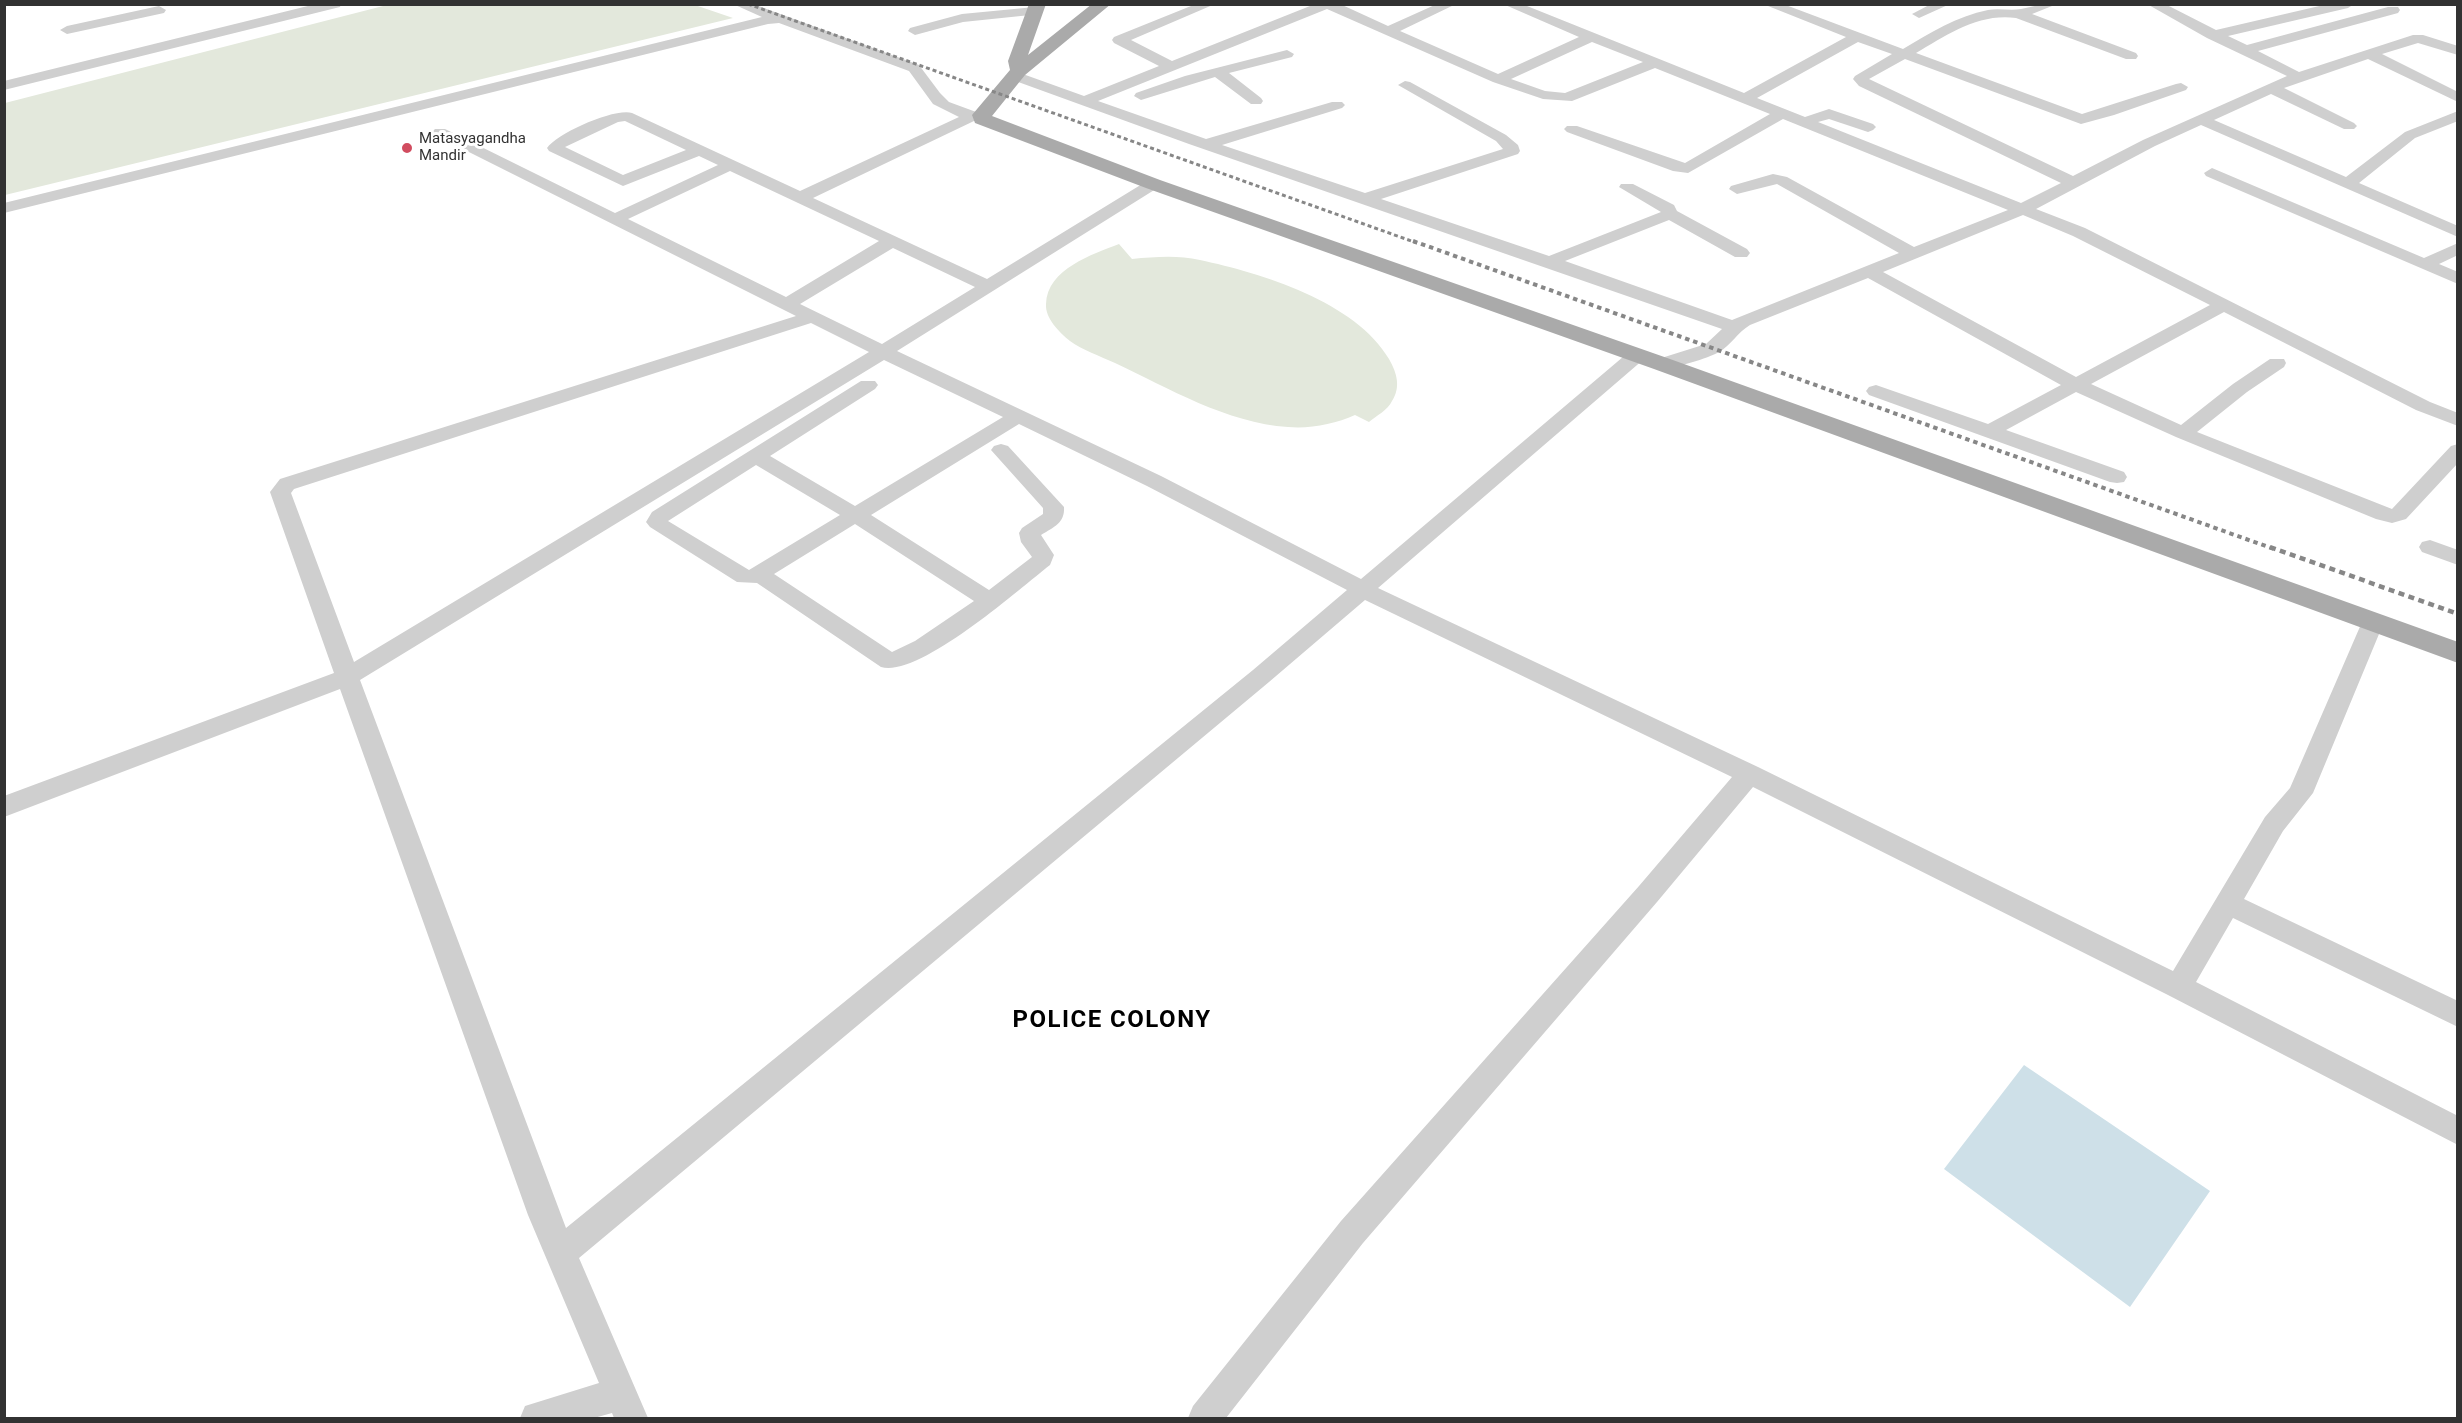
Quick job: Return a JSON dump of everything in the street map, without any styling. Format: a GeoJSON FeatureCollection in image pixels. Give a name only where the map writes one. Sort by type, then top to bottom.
{"type":"FeatureCollection","features":[{"type":"Feature","properties":{"kind":"main road"},"geometry":{"type":"LineString","coordinates":[[977,117],[1017,73],[1103,4]]}},
{"type":"Feature","properties":{"kind":"main road"},"geometry":{"type":"LineString","coordinates":[[1017,73],[1017,61],[1036,8]]}},
{"type":"Feature","properties":{"kind":"main road"},"geometry":{"type":"LineString","coordinates":[[977,117],[1153,184],[1637,355],[2457,653]]}},
{"type":"Feature","properties":{"kind":"street"},"geometry":{"type":"LineString","coordinates":[[4,86],[68,65],[173,44],[335,4]]}},
{"type":"Feature","properties":{"kind":"street"},"geometry":{"type":"LineString","coordinates":[[739,4],[914,68],[921,73],[935,98],[955,110],[977,117]]}},
{"type":"Feature","properties":{"kind":"street"},"geometry":{"type":"LineString","coordinates":[[955,4],[969,17]]}},
{"type":"Feature","properties":{"kind":"street"},"geometry":{"type":"LineString","coordinates":[[1172,67],[1119,40],[1209,4]]}},
{"type":"Feature","properties":{"kind":"street"},"geometry":{"type":"LineString","coordinates":[[1388,31],[1450,4]]}},
{"type":"Feature","properties":{"kind":"street"},"geometry":{"type":"LineString","coordinates":[[1509,4],[2104,244],[2423,406],[2457,420]]}},
{"type":"Feature","properties":{"kind":"street"},"geometry":{"type":"LineString","coordinates":[[1768,4],[2081,119],[2109,112],[2181,87]]}},
{"type":"Feature","properties":{"kind":"street"},"geometry":{"type":"LineString","coordinates":[[1919,14],[1944,4]]}},
{"type":"Feature","properties":{"kind":"street"},"geometry":{"type":"LineString","coordinates":[[2019,14],[2051,4]]}},
{"type":"Feature","properties":{"kind":"street"},"geometry":{"type":"LineString","coordinates":[[2212,35],[2348,4]]}},
{"type":"Feature","properties":{"kind":"street"},"geometry":{"type":"LineString","coordinates":[[1084,101],[1328,5],[1498,79],[1543,95],[1567,98],[1654,63]]}},
{"type":"Feature","properties":{"kind":"street"},"geometry":{"type":"LineString","coordinates":[[66,29],[158,7],[173,44]]}},
{"type":"Feature","properties":{"kind":"street"},"geometry":{"type":"LineString","coordinates":[[2160,8],[2186,7]]}},
{"type":"Feature","properties":{"kind":"street"},"geometry":{"type":"LineString","coordinates":[[915,30],[969,17],[1036,8]]}},
{"type":"Feature","properties":{"kind":"street"},"geometry":{"type":"LineString","coordinates":[[2160,8],[2292,74],[2295,78]]}},
{"type":"Feature","properties":{"kind":"street"},"geometry":{"type":"LineString","coordinates":[[2244,50],[2393,10]]}},
{"type":"Feature","properties":{"kind":"street"},"geometry":{"type":"LineString","coordinates":[[2075,183],[1860,81],[1862,76],[1958,24],[1998,12],[2019,14],[2131,56]]}},
{"type":"Feature","properties":{"kind":"street"},"geometry":{"type":"LineString","coordinates":[[4,208],[768,20],[782,19]]}},
{"type":"Feature","properties":{"kind":"street"},"geometry":{"type":"LineString","coordinates":[[1498,79],[1590,37]]}},
{"type":"Feature","properties":{"kind":"street"},"geometry":{"type":"LineString","coordinates":[[1745,98],[1856,37]]}},
{"type":"Feature","properties":{"kind":"street"},"geometry":{"type":"LineString","coordinates":[[1662,364],[1713,348],[1734,327],[2020,210],[2149,143],[2295,78],[2418,38],[2456,49]]}},
{"type":"Feature","properties":{"kind":"street"},"geometry":{"type":"LineString","coordinates":[[1104,108],[1218,72],[1287,54]]}},
{"type":"Feature","properties":{"kind":"street"},"geometry":{"type":"LineString","coordinates":[[2370,54],[2457,98]]}},
{"type":"Feature","properties":{"kind":"street"},"geometry":{"type":"LineString","coordinates":[[1218,72],[1256,101]]}},
{"type":"Feature","properties":{"kind":"street"},"geometry":{"type":"LineString","coordinates":[[1017,73],[1084,101],[1313,182],[1367,198],[1551,261],[1734,327]]}},
{"type":"Feature","properties":{"kind":"street"},"geometry":{"type":"LineString","coordinates":[[1367,198],[1512,151],[1512,148],[1501,138],[1405,85]]}},
{"type":"Feature","properties":{"kind":"street"},"geometry":{"type":"LineString","coordinates":[[2273,89],[2349,126]]}},
{"type":"Feature","properties":{"kind":"street"},"geometry":{"type":"LineString","coordinates":[[1208,144],[1338,105]]}},
{"type":"Feature","properties":{"kind":"street"},"geometry":{"type":"LineString","coordinates":[[1572,129],[1679,168],[1688,168],[1782,113]]}},
{"type":"Feature","properties":{"kind":"street"},"geometry":{"type":"LineString","coordinates":[[1804,122],[1829,114],[1869,127]]}},
{"type":"Feature","properties":{"kind":"street"},"geometry":{"type":"LineString","coordinates":[[2347,184],[2410,135],[2457,115]]}},
{"type":"Feature","properties":{"kind":"street"},"geometry":{"type":"LineString","coordinates":[[699,150],[623,181],[555,148],[562,142],[623,116],[699,150],[989,287]]}},
{"type":"Feature","properties":{"kind":"street"},"geometry":{"type":"LineString","coordinates":[[800,198],[977,117]]}},
{"type":"Feature","properties":{"kind":"street"},"geometry":{"type":"LineString","coordinates":[[2202,120],[2457,232]]}},
{"type":"Feature","properties":{"kind":"street"},"geometry":{"type":"LineString","coordinates":[[440,132],[811,317],[1154,481],[1364,590],[1749,774],[2178,987],[2457,1131]]}},
{"type":"Feature","properties":{"kind":"street"},"geometry":{"type":"LineString","coordinates":[[615,219],[730,165]]}},
{"type":"Feature","properties":{"kind":"street"},"geometry":{"type":"LineString","coordinates":[[2212,173],[2457,279]]}},
{"type":"Feature","properties":{"kind":"street"},"geometry":{"type":"LineString","coordinates":[[1737,189],[1773,179],[1781,180],[1913,254]]}},
{"type":"Feature","properties":{"kind":"street"},"geometry":{"type":"LineString","coordinates":[[4,807],[349,676],[883,352],[1153,184]]}},
{"type":"Feature","properties":{"kind":"street"},"geometry":{"type":"LineString","coordinates":[[1627,187],[1668,209],[1670,214],[1741,253]]}},
{"type":"Feature","properties":{"kind":"street"},"geometry":{"type":"LineString","coordinates":[[1551,261],[1670,214]]}},
{"type":"Feature","properties":{"kind":"street"},"geometry":{"type":"LineString","coordinates":[[786,304],[892,241]]}},
{"type":"Feature","properties":{"kind":"street"},"geometry":{"type":"LineString","coordinates":[[2424,265],[2457,248]]}},
{"type":"Feature","properties":{"kind":"street"},"geometry":{"type":"LineString","coordinates":[[1868,271],[2076,384],[2183,433],[2392,516],[2398,514],[2457,450]]}},
{"type":"Feature","properties":{"kind":"street"},"geometry":{"type":"LineString","coordinates":[[1991,430],[2023,410],[2224,305]]}},
{"type":"Feature","properties":{"kind":"street"},"geometry":{"type":"LineString","coordinates":[[537,1419],[626,1406],[560,1254],[280,492],[287,484],[811,317]]}},
{"type":"Feature","properties":{"kind":"street"},"geometry":{"type":"LineString","coordinates":[[560,1254],[1364,590],[1637,355]]}},
{"type":"Feature","properties":{"kind":"street"},"geometry":{"type":"LineString","coordinates":[[2183,433],[2240,388],[2277,363]]}},
{"type":"Feature","properties":{"kind":"street"},"geometry":{"type":"LineString","coordinates":[[868,385],[666,512],[659,517],[657,522],[745,577],[753,577],[1017,417]]}},
{"type":"Feature","properties":{"kind":"street"},"geometry":{"type":"LineString","coordinates":[[1876,391],[1991,430],[2117,477]]}},
{"type":"Feature","properties":{"kind":"street"},"geometry":{"type":"LineString","coordinates":[[759,574],[890,661],[902,658],[930,644],[1042,560],[1043,555],[1032,542],[1030,533],[1049,522],[1055,513],[1054,507],[1001,450]]}},
{"type":"Feature","properties":{"kind":"street"},"geometry":{"type":"LineString","coordinates":[[755,456],[856,515],[988,600]]}},
{"type":"Feature","properties":{"kind":"street"},"geometry":{"type":"LineString","coordinates":[[2430,547],[2457,558]]}},
{"type":"Feature","properties":{"kind":"street"},"geometry":{"type":"LineString","coordinates":[[2178,987],[2274,824],[2300,793],[2373,622]]}},
{"type":"Feature","properties":{"kind":"street"},"geometry":{"type":"LineString","coordinates":[[1205,1419],[1352,1232],[1648,894],[1749,774]]}},
{"type":"Feature","properties":{"kind":"street"},"geometry":{"type":"LineString","coordinates":[[2228,903],[2457,1015]]}},
{"type":"Feature","properties":{"kind":"shaded area"},"geometry":{"type":"Polygon","coordinates":[[[692,4],[733,18],[5,195],[5,103],[387,5],[692,4]]]}},
{"type":"Feature","properties":{"kind":"shaded area"},"geometry":{"type":"Polygon","coordinates":[[[1119,244],[1132,259],[1183,257],[1200,260],[1278,282],[1331,306],[1354,321],[1374,339],[1389,359],[1396,375],[1395,396],[1385,410],[1369,422],[1355,415],[1314,426],[1288,427],[1265,424],[1220,412],[1198,403],[1075,344],[1061,333],[1050,319],[1046,309],[1048,292],[1054,281],[1073,265],[1119,244]]]}},
{"type":"Feature","properties":{"kind":"shaded area"},"geometry":{"type":"Polygon","coordinates":[[[2024,1065],[2210,1191],[2130,1307],[1944,1169],[2024,1065]]]}},
{"type":"Feature","properties":{"kind":"railway"},"geometry":{"type":"LineString","coordinates":[[748,4],[1417,243]]}},
{"type":"Feature","properties":{"kind":"railway"},"geometry":{"type":"LineString","coordinates":[[1413,241],[2274,549]]}},
{"type":"Feature","properties":{"kind":"railway"},"geometry":{"type":"LineString","coordinates":[[2270,547],[2458,614]]}},
{"type":"Feature","properties":{"kind":"place","name":"Matasyagandha Mandir"},"geometry":{"type":"Point","coordinates":[407,148]}},
{"type":"Feature","properties":{"kind":"district","name":"POLICE COLONY"},"geometry":{"type":"Point","coordinates":[1112,1021]}}]}
